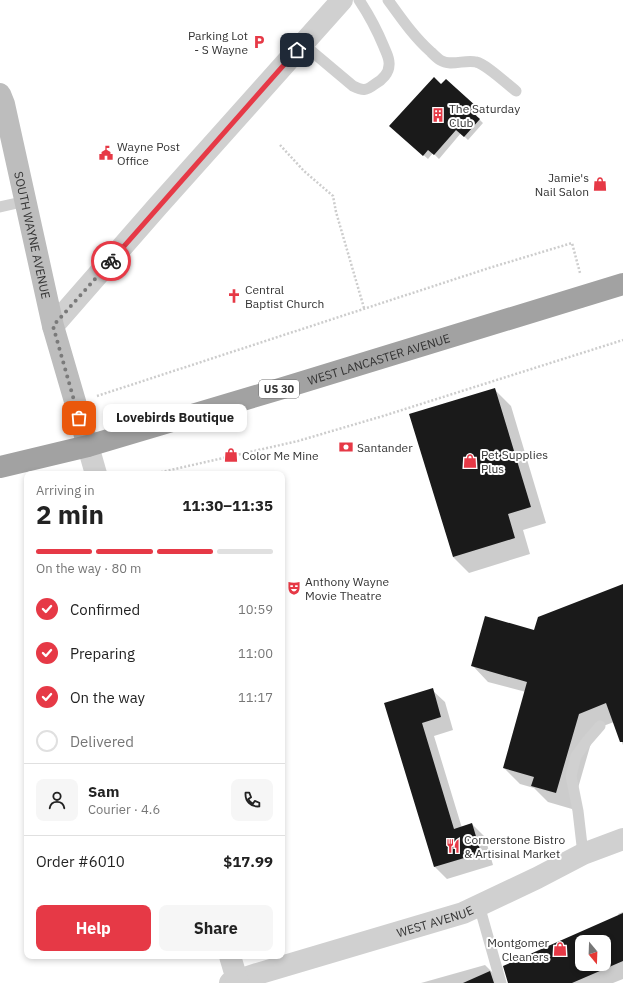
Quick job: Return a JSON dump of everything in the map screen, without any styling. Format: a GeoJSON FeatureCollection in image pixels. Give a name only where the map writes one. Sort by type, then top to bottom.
{"type":"FeatureCollection","features":[{"type":"Feature","properties":{"kind":"highway","name":"WEST LANCASTER AVENUE"},"geometry":{"type":"LineString","coordinates":[[88,446],[623,284]]}},
{"type":"Feature","properties":{"kind":"highway","name":"US 30"},"geometry":{"type":"LineString","coordinates":[[0,467],[88,446]]}},
{"type":"Feature","properties":{"kind":"main road","name":"SOUTH WAYNE AVENUE"},"geometry":{"type":"LineString","coordinates":[[0,94],[4,104],[26,200],[53,326],[88,446]]}},
{"type":"Feature","properties":{"kind":"street"},"geometry":{"type":"LineString","coordinates":[[53,326],[342,0]]}},
{"type":"Feature","properties":{"kind":"street"},"geometry":{"type":"LineString","coordinates":[[88,446],[95,471]]}},
{"type":"Feature","properties":{"kind":"street","name":"WEST AVENUE"},"geometry":{"type":"LineString","coordinates":[[235,982],[463,913],[537,878],[583,854],[623,839]]}},
{"type":"Feature","properties":{"kind":"street"},"geometry":{"type":"LineString","coordinates":[[231,959],[235,982]]}},
{"type":"Feature","properties":{"kind":"lane"},"geometry":{"type":"LineString","coordinates":[[303,44],[359,90],[370,88],[380,82],[388,71],[390,64],[388,56],[370,16],[359,0]]}},
{"type":"Feature","properties":{"kind":"lane"},"geometry":{"type":"LineString","coordinates":[[388,0],[413,35],[441,61],[453,63],[475,62],[482,64],[516,91]]}},
{"type":"Feature","properties":{"kind":"lane"},"geometry":{"type":"LineString","coordinates":[[0,207],[26,200]]}},
{"type":"Feature","properties":{"kind":"lane"},"geometry":{"type":"LineString","coordinates":[[583,854],[578,811],[571,776],[576,756],[587,740],[600,726]]}},
{"type":"Feature","properties":{"kind":"lane"},"geometry":{"type":"LineString","coordinates":[[479,905],[501,983]]}},
{"type":"Feature","properties":{"kind":"path"},"geometry":{"type":"LineString","coordinates":[[280,145],[304,171],[333,196],[336,212],[364,308]]}},
{"type":"Feature","properties":{"kind":"path"},"geometry":{"type":"LineString","coordinates":[[75,403],[364,308],[572,243],[586,295]]}},
{"type":"Feature","properties":{"kind":"path"},"geometry":{"type":"LineString","coordinates":[[166,471],[298,441],[383,416],[623,340]]}},
{"type":"Feature","properties":{"kind":"building","name":"The Saturday Club"},"geometry":{"type":"Polygon","coordinates":[[[434,77],[441,84],[446,79],[477,107],[472,112],[480,119],[464,137],[456,130],[434,155],[428,150],[423,156],[389,126],[434,77]]]}},
{"type":"Feature","properties":{"kind":"building","name":"Pet Supplies Plus"},"geometry":{"type":"Polygon","coordinates":[[[495,388],[531,507],[508,514],[515,538],[453,557],[409,414],[495,388]]]}},
{"type":"Feature","properties":{"kind":"building"},"geometry":{"type":"Polygon","coordinates":[[[623,584],[623,742],[620,742],[606,703],[579,714],[556,793],[531,786],[534,777],[503,768],[527,682],[471,666],[485,616],[534,630],[538,617],[623,584]]]}},
{"type":"Feature","properties":{"kind":"building"},"geometry":{"type":"Polygon","coordinates":[[[433,688],[441,717],[422,723],[454,829],[472,823],[481,853],[434,867],[384,703],[433,688]]]}},
{"type":"Feature","properties":{"kind":"building"},"geometry":{"type":"Polygon","coordinates":[[[623,913],[623,961],[611,966],[611,935],[575,935],[575,971],[600,971],[572,983],[508,983],[503,966],[623,913]]]}},
{"type":"Feature","properties":{"kind":"building"},"geometry":{"type":"Polygon","coordinates":[[[490,971],[494,983],[463,983],[490,971]]]}},
{"type":"Feature","properties":{"kind":"way so far"},"geometry":{"type":"LineString","coordinates":[[79,418],[53,326],[111,261]]}},
{"type":"Feature","properties":{"kind":"place","name":"Parking Lot - S Wayne"},"geometry":{"type":"Point","coordinates":[259,42]}},
{"type":"Feature","properties":{"kind":"place","name":"The Saturday Club"},"geometry":{"type":"Point","coordinates":[438,115]}},
{"type":"Feature","properties":{"kind":"place","name":"Wayne Post Office"},"geometry":{"type":"Point","coordinates":[106,153]}},
{"type":"Feature","properties":{"kind":"place","name":"Jamie's Nail Salon"},"geometry":{"type":"Point","coordinates":[600,184]}},
{"type":"Feature","properties":{"kind":"place","name":"Central Baptist Church"},"geometry":{"type":"Point","coordinates":[234,296]}},
{"type":"Feature","properties":{"kind":"place","name":"Lovebirds Boutique"},"geometry":{"type":"Point","coordinates":[79,418]}},
{"type":"Feature","properties":{"kind":"place","name":"Santander"},"geometry":{"type":"Point","coordinates":[346,447]}},
{"type":"Feature","properties":{"kind":"place","name":"Color Me Mine"},"geometry":{"type":"Point","coordinates":[231,455]}},
{"type":"Feature","properties":{"kind":"place","name":"Pet Supplies Plus"},"geometry":{"type":"Point","coordinates":[470,461]}},
{"type":"Feature","properties":{"kind":"place","name":"Anthony Wayne Movie Theatre"},"geometry":{"type":"Point","coordinates":[294,588]}},
{"type":"Feature","properties":{"kind":"place","name":"Cornerstone Bistro & Artisinal Market"},"geometry":{"type":"Point","coordinates":[453,846]}},
{"type":"Feature","properties":{"kind":"place","name":"Montgomer Cleaners"},"geometry":{"type":"Point","coordinates":[560,949]}},
{"type":"Feature","properties":{"kind":"route"},"geometry":{"type":"LineString","coordinates":[[111,261],[297,50]]}}]}
